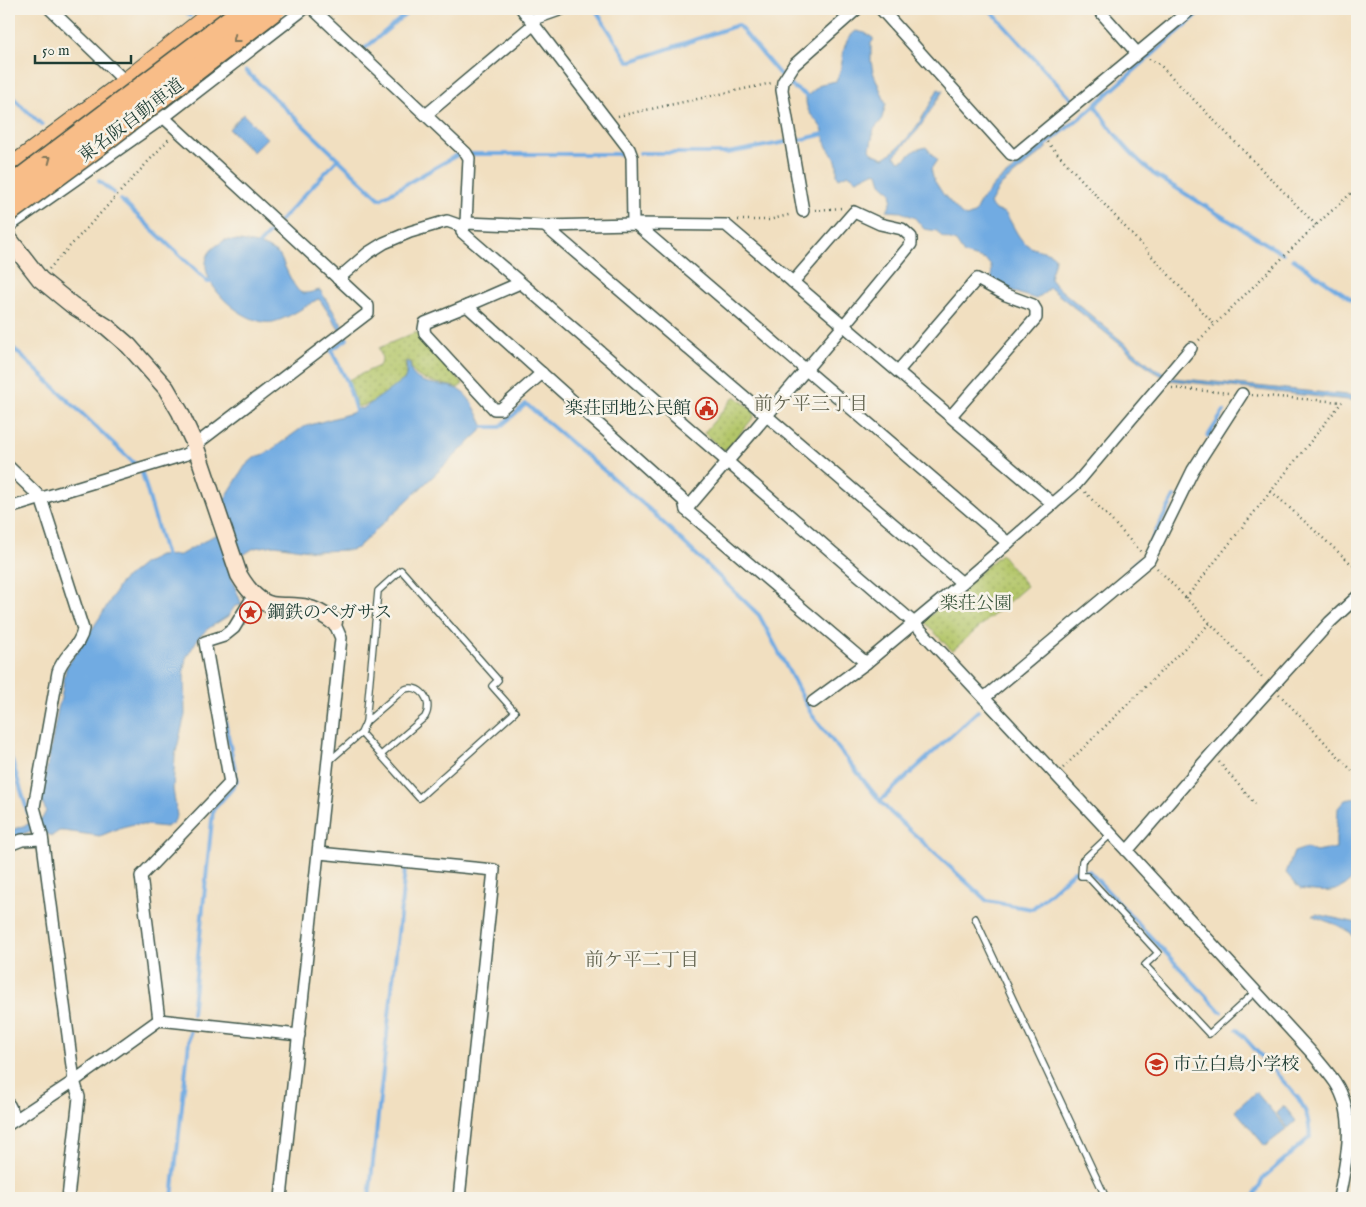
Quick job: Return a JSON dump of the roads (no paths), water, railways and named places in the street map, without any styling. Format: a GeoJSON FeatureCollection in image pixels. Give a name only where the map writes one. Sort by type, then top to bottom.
{"type":"FeatureCollection","features":[{"type":"Feature","properties":{"kind":"highway","name":"東名阪自動車道"},"geometry":{"type":"LineString","coordinates":[[9,188],[83,134],[245,9]]}},
{"type":"Feature","properties":{"kind":"highway","name":"東名阪自動車道"},"geometry":{"type":"LineString","coordinates":[[9,212],[275,9]]}},
{"type":"Feature","properties":{"kind":"main road"},"geometry":{"type":"LineString","coordinates":[[9,168],[126,82],[218,9]]}},
{"type":"Feature","properties":{"kind":"street"},"geometry":{"type":"LineString","coordinates":[[9,508],[187,454],[194,445],[368,313],[368,306],[162,118],[50,9]]}},
{"type":"Feature","properties":{"kind":"street"},"geometry":{"type":"LineString","coordinates":[[9,226],[162,118],[304,9]]}},
{"type":"Feature","properties":{"kind":"street"},"geometry":{"type":"LineString","coordinates":[[313,9],[427,114],[469,158],[465,225],[462,232],[914,623],[1127,851],[1336,1082],[1344,1100],[1349,1133],[1339,1198]]}},
{"type":"Feature","properties":{"kind":"street"},"geometry":{"type":"LineString","coordinates":[[522,9],[632,157],[634,224],[1008,543]]}},
{"type":"Feature","properties":{"kind":"street"},"geometry":{"type":"LineString","coordinates":[[427,114],[532,22],[562,9]]}},
{"type":"Feature","properties":{"kind":"street"},"geometry":{"type":"LineString","coordinates":[[803,212],[782,90],[783,82],[794,65],[857,9]]}},
{"type":"Feature","properties":{"kind":"street"},"geometry":{"type":"LineString","coordinates":[[881,9],[1011,154],[1016,155],[1191,9]]}},
{"type":"Feature","properties":{"kind":"street"},"geometry":{"type":"LineString","coordinates":[[1098,9],[1137,53]]}},
{"type":"Feature","properties":{"kind":"street"},"geometry":{"type":"LineString","coordinates":[[686,510],[911,244],[911,237],[902,229],[880,224],[854,212],[793,282]]}},
{"type":"Feature","properties":{"kind":"street"},"geometry":{"type":"LineString","coordinates":[[338,280],[368,253],[384,243],[410,232],[447,221],[465,225],[726,225],[1053,504]]}},
{"type":"Feature","properties":{"kind":"street"},"geometry":{"type":"LineString","coordinates":[[545,226],[962,583]]}},
{"type":"Feature","properties":{"kind":"street"},"geometry":{"type":"LineString","coordinates":[[9,239],[40,279],[72,305],[107,327],[129,346],[166,388],[180,412],[194,445],[235,563],[245,586],[254,595],[270,605],[306,607],[322,613],[334,622],[341,638],[281,1198]]}},
{"type":"Feature","properties":{"kind":"street"},"geometry":{"type":"LineString","coordinates":[[898,371],[977,279],[1006,296],[1033,305],[1036,310],[1036,318],[951,416]]}},
{"type":"Feature","properties":{"kind":"street"},"geometry":{"type":"LineString","coordinates":[[520,283],[425,323],[425,334],[494,409],[501,409],[542,373]]}},
{"type":"Feature","properties":{"kind":"street"},"geometry":{"type":"LineString","coordinates":[[467,306],[684,501],[686,510],[866,663]]}},
{"type":"Feature","properties":{"kind":"street"},"geometry":{"type":"LineString","coordinates":[[814,702],[866,663],[1077,483],[1191,348]]}},
{"type":"Feature","properties":{"kind":"street"},"geometry":{"type":"LineString","coordinates":[[984,698],[1149,560],[1193,470],[1242,394]]}},
{"type":"Feature","properties":{"kind":"street"},"geometry":{"type":"LineString","coordinates":[[9,466],[42,498],[83,629],[82,638],[63,659],[58,672],[34,806],[42,837],[74,1081],[79,1097],[68,1198]]}},
{"type":"Feature","properties":{"kind":"street"},"geometry":{"type":"LineString","coordinates":[[159,1020],[141,876],[230,783],[205,642],[224,636],[234,628],[254,595]]}},
{"type":"Feature","properties":{"kind":"street"},"geometry":{"type":"LineString","coordinates":[[1127,851],[1271,687],[1330,622],[1357,597]]}},
{"type":"Feature","properties":{"kind":"street"},"geometry":{"type":"LineString","coordinates":[[9,845],[22,840],[42,837]]}},
{"type":"Feature","properties":{"kind":"street"},"geometry":{"type":"LineString","coordinates":[[319,853],[494,870],[459,1198]]}},
{"type":"Feature","properties":{"kind":"street"},"geometry":{"type":"LineString","coordinates":[[9,1106],[12,1121],[74,1081],[159,1020],[299,1035]]}},
{"type":"Feature","properties":{"kind":"lane"},"geometry":{"type":"LineString","coordinates":[[328,762],[362,733],[366,722],[378,591],[401,570],[498,680],[492,686],[515,712],[419,798],[362,733]]}},
{"type":"Feature","properties":{"kind":"lane"},"geometry":{"type":"LineString","coordinates":[[366,722],[408,687],[419,690],[427,699],[429,710],[425,717],[381,755]]}},
{"type":"Feature","properties":{"kind":"lane"},"geometry":{"type":"LineString","coordinates":[[1111,834],[1082,861],[1081,876],[1087,876],[1158,954],[1145,965],[1209,1034],[1255,992]]}},
{"type":"Feature","properties":{"kind":"lane"},"geometry":{"type":"LineString","coordinates":[[975,918],[1106,1198]]}},
{"type":"Feature","properties":{"kind":"water"},"geometry":{"type":"Polygon","coordinates":[[[856,31],[865,33],[873,38],[871,43],[871,61],[873,72],[886,104],[881,121],[874,129],[870,149],[874,154],[884,158],[902,144],[922,118],[938,89],[943,91],[918,130],[894,156],[900,161],[915,150],[926,147],[937,160],[931,169],[934,180],[943,194],[966,217],[974,214],[981,200],[998,181],[1014,169],[1024,157],[1044,144],[1047,147],[1042,152],[1000,186],[990,204],[995,210],[1005,213],[1026,244],[1052,254],[1055,257],[1050,279],[1055,285],[1154,368],[1174,378],[1357,396],[1357,401],[1170,380],[1153,371],[1050,288],[1036,299],[1017,293],[992,279],[991,266],[986,260],[964,254],[956,242],[942,237],[937,231],[924,229],[915,218],[901,212],[887,211],[892,199],[891,192],[881,183],[878,173],[873,172],[857,180],[848,174],[839,178],[835,159],[826,145],[821,126],[807,108],[806,97],[821,84],[836,81],[841,68],[846,42],[856,31]]]}},
{"type":"Feature","properties":{"kind":"water"},"geometry":{"type":"Polygon","coordinates":[[[243,114],[267,138],[253,152],[229,129],[243,114]]]}},
{"type":"Feature","properties":{"kind":"water"},"geometry":{"type":"Polygon","coordinates":[[[225,240],[261,245],[280,256],[297,289],[305,293],[320,290],[344,328],[340,331],[318,299],[291,315],[273,322],[262,322],[250,318],[237,310],[216,290],[209,278],[206,266],[209,253],[215,246],[225,240]]]}},
{"type":"Feature","properties":{"kind":"water"},"geometry":{"type":"Polygon","coordinates":[[[406,362],[409,362],[412,373],[416,378],[428,383],[453,388],[463,393],[470,401],[483,425],[481,431],[357,548],[351,550],[315,551],[275,545],[254,548],[240,557],[225,561],[242,605],[235,606],[228,616],[199,637],[186,658],[184,670],[185,715],[175,756],[173,789],[177,816],[173,823],[166,827],[134,824],[100,836],[59,831],[52,836],[36,829],[9,839],[9,831],[42,819],[46,811],[41,799],[66,668],[121,582],[143,564],[159,556],[180,555],[213,536],[230,530],[221,505],[245,466],[254,458],[267,453],[303,427],[352,413],[359,408],[362,409],[367,406],[405,379],[406,362]]]}},
{"type":"Feature","properties":{"kind":"water"},"geometry":{"type":"Polygon","coordinates":[[[1357,798],[1357,873],[1345,885],[1332,891],[1300,889],[1286,873],[1294,852],[1306,848],[1316,852],[1336,848],[1338,808],[1345,800],[1357,798]]]}},
{"type":"Feature","properties":{"kind":"water"},"geometry":{"type":"Polygon","coordinates":[[[1316,914],[1357,923],[1357,944],[1351,933],[1313,915],[1316,914]]]}},
{"type":"Feature","properties":{"kind":"water"},"geometry":{"type":"Polygon","coordinates":[[[1256,1092],[1287,1129],[1265,1146],[1235,1110],[1256,1092]]]}},
{"type":"Feature","properties":{"kind":"water"},"geometry":{"type":"Polygon","coordinates":[[[1284,1106],[1296,1121],[1288,1128],[1276,1113],[1284,1106]]]}},
{"type":"Feature","properties":{"kind":"waterway"},"geometry":{"type":"LineString","coordinates":[[182,9],[190,16]]}},
{"type":"Feature","properties":{"kind":"waterway"},"geometry":{"type":"LineString","coordinates":[[363,50],[412,9]]}},
{"type":"Feature","properties":{"kind":"waterway"},"geometry":{"type":"LineString","coordinates":[[595,9],[629,62],[738,25],[781,76]]}},
{"type":"Feature","properties":{"kind":"waterway"},"geometry":{"type":"LineString","coordinates":[[989,9],[1073,101]]}},
{"type":"Feature","properties":{"kind":"waterway"},"geometry":{"type":"LineString","coordinates":[[1043,147],[1086,113],[1204,9]]}},
{"type":"Feature","properties":{"kind":"waterway"},"geometry":{"type":"LineString","coordinates":[[246,71],[380,199],[459,154]]}},
{"type":"Feature","properties":{"kind":"waterway"},"geometry":{"type":"LineString","coordinates":[[787,83],[807,96]]}},
{"type":"Feature","properties":{"kind":"waterway"},"geometry":{"type":"LineString","coordinates":[[9,94],[42,125]]}},
{"type":"Feature","properties":{"kind":"waterway"},"geometry":{"type":"LineString","coordinates":[[1095,105],[1122,143],[1155,175],[1283,254]]}},
{"type":"Feature","properties":{"kind":"waterway"},"geometry":{"type":"LineString","coordinates":[[796,141],[824,134]]}},
{"type":"Feature","properties":{"kind":"waterway"},"geometry":{"type":"LineString","coordinates":[[640,153],[728,153],[786,142]]}},
{"type":"Feature","properties":{"kind":"waterway"},"geometry":{"type":"LineString","coordinates":[[470,154],[619,154]]}},
{"type":"Feature","properties":{"kind":"waterway"},"geometry":{"type":"LineString","coordinates":[[280,221],[338,159]]}},
{"type":"Feature","properties":{"kind":"waterway"},"geometry":{"type":"LineString","coordinates":[[99,181],[114,193]]}},
{"type":"Feature","properties":{"kind":"waterway"},"geometry":{"type":"LineString","coordinates":[[121,200],[208,282],[211,282]]}},
{"type":"Feature","properties":{"kind":"waterway"},"geometry":{"type":"LineString","coordinates":[[258,245],[275,227]]}},
{"type":"Feature","properties":{"kind":"waterway"},"geometry":{"type":"LineString","coordinates":[[1293,259],[1357,303]]}},
{"type":"Feature","properties":{"kind":"waterway"},"geometry":{"type":"LineString","coordinates":[[345,336],[347,339],[331,350],[347,381],[357,414]]}},
{"type":"Feature","properties":{"kind":"waterway"},"geometry":{"type":"LineString","coordinates":[[9,344],[137,466]]}},
{"type":"Feature","properties":{"kind":"waterway"},"geometry":{"type":"LineString","coordinates":[[483,427],[500,427],[526,404],[649,509],[759,615],[812,715],[880,801],[987,901],[1032,909],[1074,871],[1089,871],[1221,1012]]}},
{"type":"Feature","properties":{"kind":"waterway"},"geometry":{"type":"LineString","coordinates":[[1208,436],[1224,411]]}},
{"type":"Feature","properties":{"kind":"waterway"},"geometry":{"type":"LineString","coordinates":[[142,473],[167,560]]}},
{"type":"Feature","properties":{"kind":"waterway"},"geometry":{"type":"LineString","coordinates":[[1149,545],[1174,497]]}},
{"type":"Feature","properties":{"kind":"waterway"},"geometry":{"type":"LineString","coordinates":[[1132,567],[1139,559]]}},
{"type":"Feature","properties":{"kind":"waterway"},"geometry":{"type":"LineString","coordinates":[[192,1014],[213,810],[237,780],[217,681]]}},
{"type":"Feature","properties":{"kind":"waterway"},"geometry":{"type":"LineString","coordinates":[[880,801],[978,711]]}},
{"type":"Feature","properties":{"kind":"waterway"},"geometry":{"type":"LineString","coordinates":[[9,751],[28,813]]}},
{"type":"Feature","properties":{"kind":"waterway"},"geometry":{"type":"LineString","coordinates":[[369,1198],[405,870]]}},
{"type":"Feature","properties":{"kind":"waterway"},"geometry":{"type":"LineString","coordinates":[[1237,1029],[1298,1098],[1305,1112],[1310,1131],[1310,1137],[1264,1177],[1253,1198]]}},
{"type":"Feature","properties":{"kind":"waterway"},"geometry":{"type":"LineString","coordinates":[[172,1198],[190,1032]]}},
{"type":"Feature","properties":{"kind":"place","name":"楽荘団地公民館"},"geometry":{"type":"Point","coordinates":[707,408]}},
{"type":"Feature","properties":{"kind":"place","name":"鋼鉄のペガサス"},"geometry":{"type":"Point","coordinates":[251,612]}},
{"type":"Feature","properties":{"kind":"place","name":"市立白鳥小学校"},"geometry":{"type":"Point","coordinates":[1157,1064]}},
{"type":"Feature","properties":{"kind":"district","name":"前ケ平三丁目"},"geometry":{"type":"Point","coordinates":[811,403]}},
{"type":"Feature","properties":{"kind":"district","name":"前ケ平二丁目"},"geometry":{"type":"Point","coordinates":[642,959]}},
{"type":"Feature","properties":{"kind":"park label","name":"楽荘公園"},"geometry":{"type":"Point","coordinates":[976,603]}}]}
